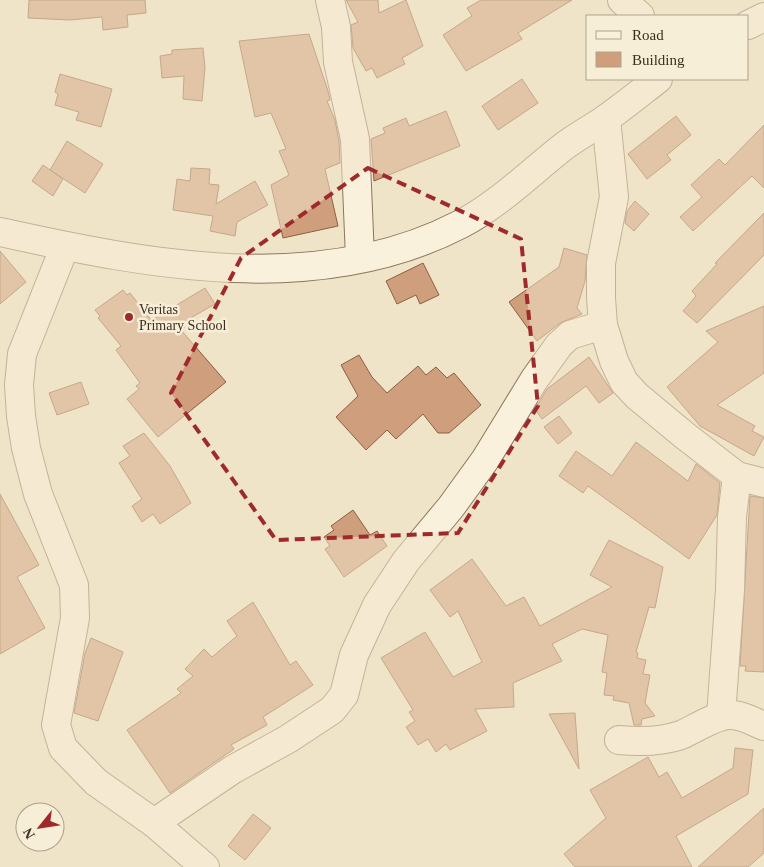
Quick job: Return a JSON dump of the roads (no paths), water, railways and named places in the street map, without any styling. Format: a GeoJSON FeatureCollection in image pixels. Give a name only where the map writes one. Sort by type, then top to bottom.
{"type":"FeatureCollection","features":[{"type":"Feature","properties":{"kind":"street"},"geometry":{"type":"LineString","coordinates":[[330,0],[336,27],[338,62],[355,139],[360,258]]}},
{"type":"Feature","properties":{"kind":"street"},"geometry":{"type":"LineString","coordinates":[[622,0],[639,15]]}},
{"type":"Feature","properties":{"kind":"street"},"geometry":{"type":"LineString","coordinates":[[749,24],[764,17]]}},
{"type":"Feature","properties":{"kind":"street"},"geometry":{"type":"LineString","coordinates":[[0,232],[64,246],[174,262],[259,270],[305,268],[402,249],[462,224],[489,208],[565,145],[606,119],[657,80]]}},
{"type":"Feature","properties":{"kind":"street"},"geometry":{"type":"LineString","coordinates":[[606,119],[614,197],[601,264],[603,325],[614,362],[624,382],[677,430],[737,476],[764,483]]}},
{"type":"Feature","properties":{"kind":"street"},"geometry":{"type":"LineString","coordinates":[[64,246],[22,354],[20,386],[21,416],[28,458],[38,494],[74,585],[75,618],[56,725],[63,748],[96,782],[154,823],[205,867]]}},
{"type":"Feature","properties":{"kind":"street"},"geometry":{"type":"LineString","coordinates":[[154,823],[232,770],[288,739],[332,710],[344,695],[354,655],[378,605],[406,561],[451,507],[485,460],[534,380],[559,345],[570,336],[603,325]]}},
{"type":"Feature","properties":{"kind":"street"},"geometry":{"type":"LineString","coordinates":[[721,716],[730,590],[732,517],[737,476]]}},
{"type":"Feature","properties":{"kind":"street"},"geometry":{"type":"LineString","coordinates":[[619,740],[639,742],[678,736],[721,716],[732,715],[764,726]]}},
{"type":"Feature","properties":{"kind":"place","name":"Veritas Primary School"},"geometry":{"type":"Point","coordinates":[129,317]}}]}
